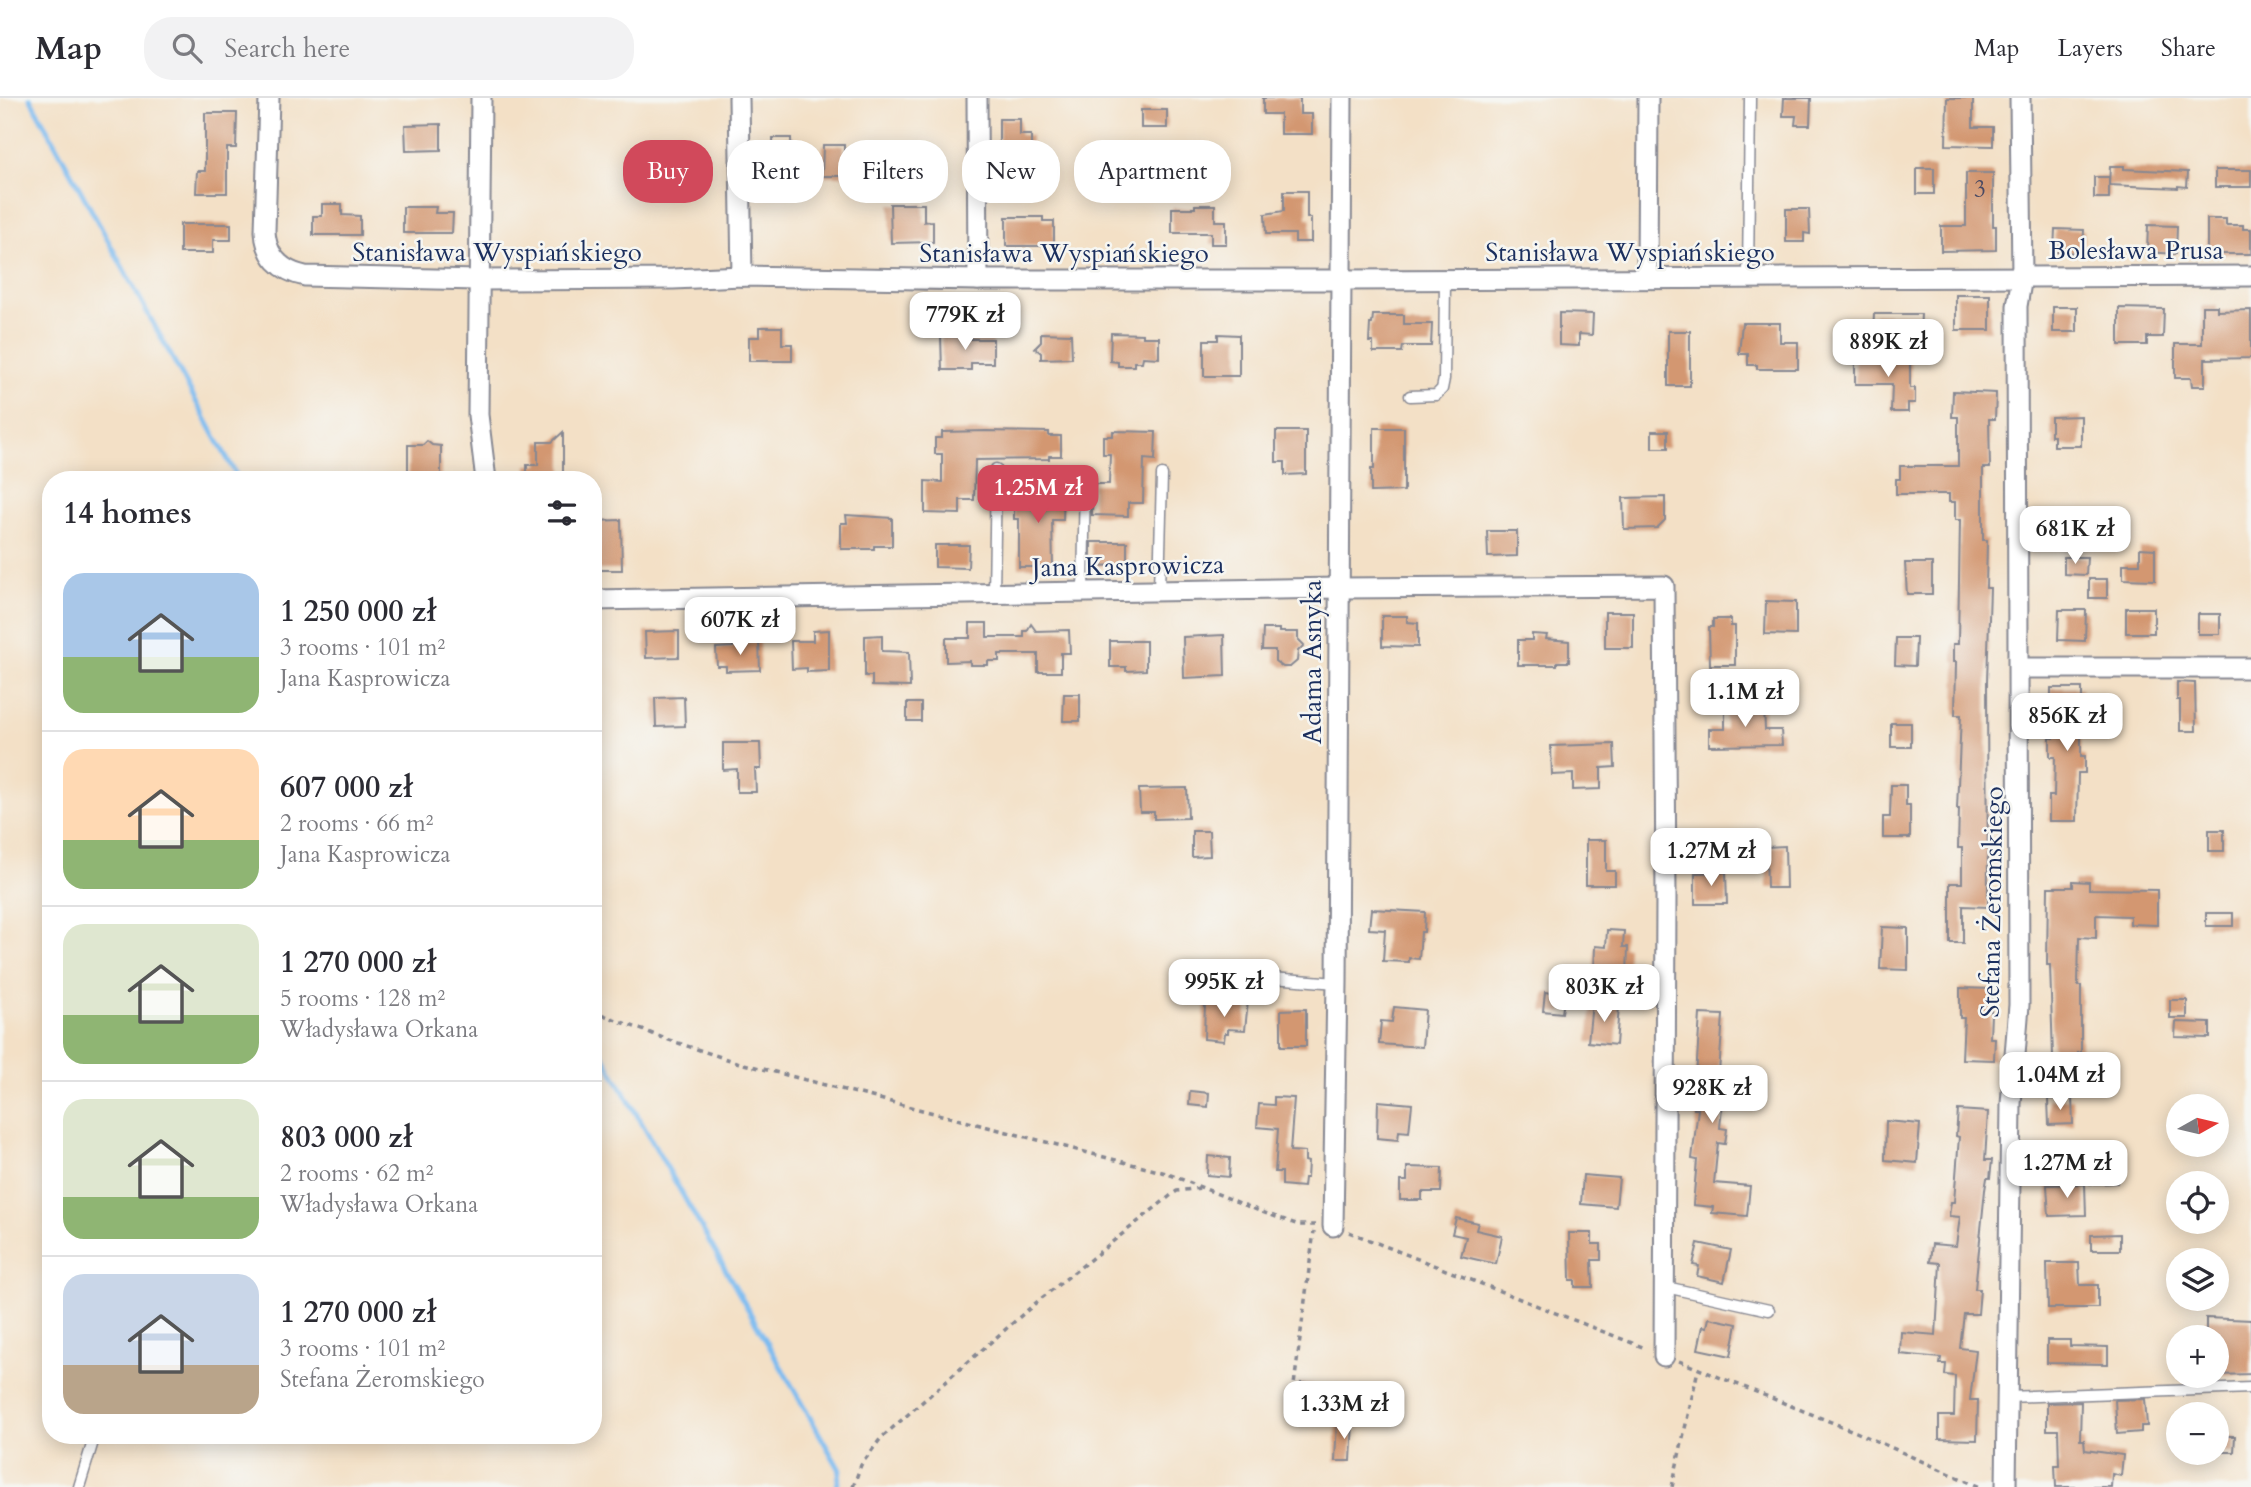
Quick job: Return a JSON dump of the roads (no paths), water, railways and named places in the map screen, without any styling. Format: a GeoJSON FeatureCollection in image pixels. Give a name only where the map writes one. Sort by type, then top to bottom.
{"type":"FeatureCollection","features":[{"type":"Feature","properties":{"kind":"street","name":"Stanisława Wyspiańskiego"},"geometry":{"type":"LineString","coordinates":[[269,98],[265,237],[270,253],[280,266],[305,276],[478,281],[743,276],[1341,280],[2022,276]]}},
{"type":"Feature","properties":{"kind":"street"},"geometry":{"type":"LineString","coordinates":[[481,98],[478,415],[485,471]]}},
{"type":"Feature","properties":{"kind":"street"},"geometry":{"type":"LineString","coordinates":[[739,98],[743,276]]}},
{"type":"Feature","properties":{"kind":"street"},"geometry":{"type":"LineString","coordinates":[[977,98],[978,279]]}},
{"type":"Feature","properties":{"kind":"street","name":"Adama Asnyka"},"geometry":{"type":"LineString","coordinates":[[1324,1226],[1337,983],[1342,98]]}},
{"type":"Feature","properties":{"kind":"street"},"geometry":{"type":"LineString","coordinates":[[1647,278],[1648,98]]}},
{"type":"Feature","properties":{"kind":"street","name":"Stefana Żeromskiego"},"geometry":{"type":"LineString","coordinates":[[2006,1487],[2011,1104],[2019,1005],[2017,306],[2022,276],[2020,98]]}},
{"type":"Feature","properties":{"kind":"street","name":"Bolesława Prusa"},"geometry":{"type":"LineString","coordinates":[[2022,276],[2251,276]]}},
{"type":"Feature","properties":{"kind":"street","name":"Jana Kasprowicza"},"geometry":{"type":"LineString","coordinates":[[602,600],[1339,588],[1664,586],[1666,1287]]}},
{"type":"Feature","properties":{"kind":"street"},"geometry":{"type":"LineString","coordinates":[[2019,668],[2251,668]]}},
{"type":"Feature","properties":{"kind":"street"},"geometry":{"type":"LineString","coordinates":[[1664,1356],[1666,1287]]}},
{"type":"Feature","properties":{"kind":"lane"},"geometry":{"type":"LineString","coordinates":[[1748,277],[1750,98]]}},
{"type":"Feature","properties":{"kind":"lane"},"geometry":{"type":"LineString","coordinates":[[1410,396],[1436,395],[1442,389],[1445,279]]}},
{"type":"Feature","properties":{"kind":"lane"},"geometry":{"type":"LineString","coordinates":[[994,594],[996,470]]}},
{"type":"Feature","properties":{"kind":"lane"},"geometry":{"type":"LineString","coordinates":[[1083,593],[1085,475]]}},
{"type":"Feature","properties":{"kind":"lane"},"geometry":{"type":"LineString","coordinates":[[1159,591],[1162,475]]}},
{"type":"Feature","properties":{"kind":"lane"},"geometry":{"type":"LineString","coordinates":[[1219,974],[1337,983]]}},
{"type":"Feature","properties":{"kind":"lane"},"geometry":{"type":"LineString","coordinates":[[1666,1287],[1769,1310]]}},
{"type":"Feature","properties":{"kind":"lane"},"geometry":{"type":"LineString","coordinates":[[2007,1397],[2251,1388]]}},
{"type":"Feature","properties":{"kind":"lane"},"geometry":{"type":"LineString","coordinates":[[79,1487],[93,1444]]}},
{"type":"Feature","properties":{"kind":"waterway"},"geometry":{"type":"LineString","coordinates":[[30,98],[234,471]]}},
{"type":"Feature","properties":{"kind":"waterway"},"geometry":{"type":"LineString","coordinates":[[602,1054],[840,1470],[837,1487]]}}]}
